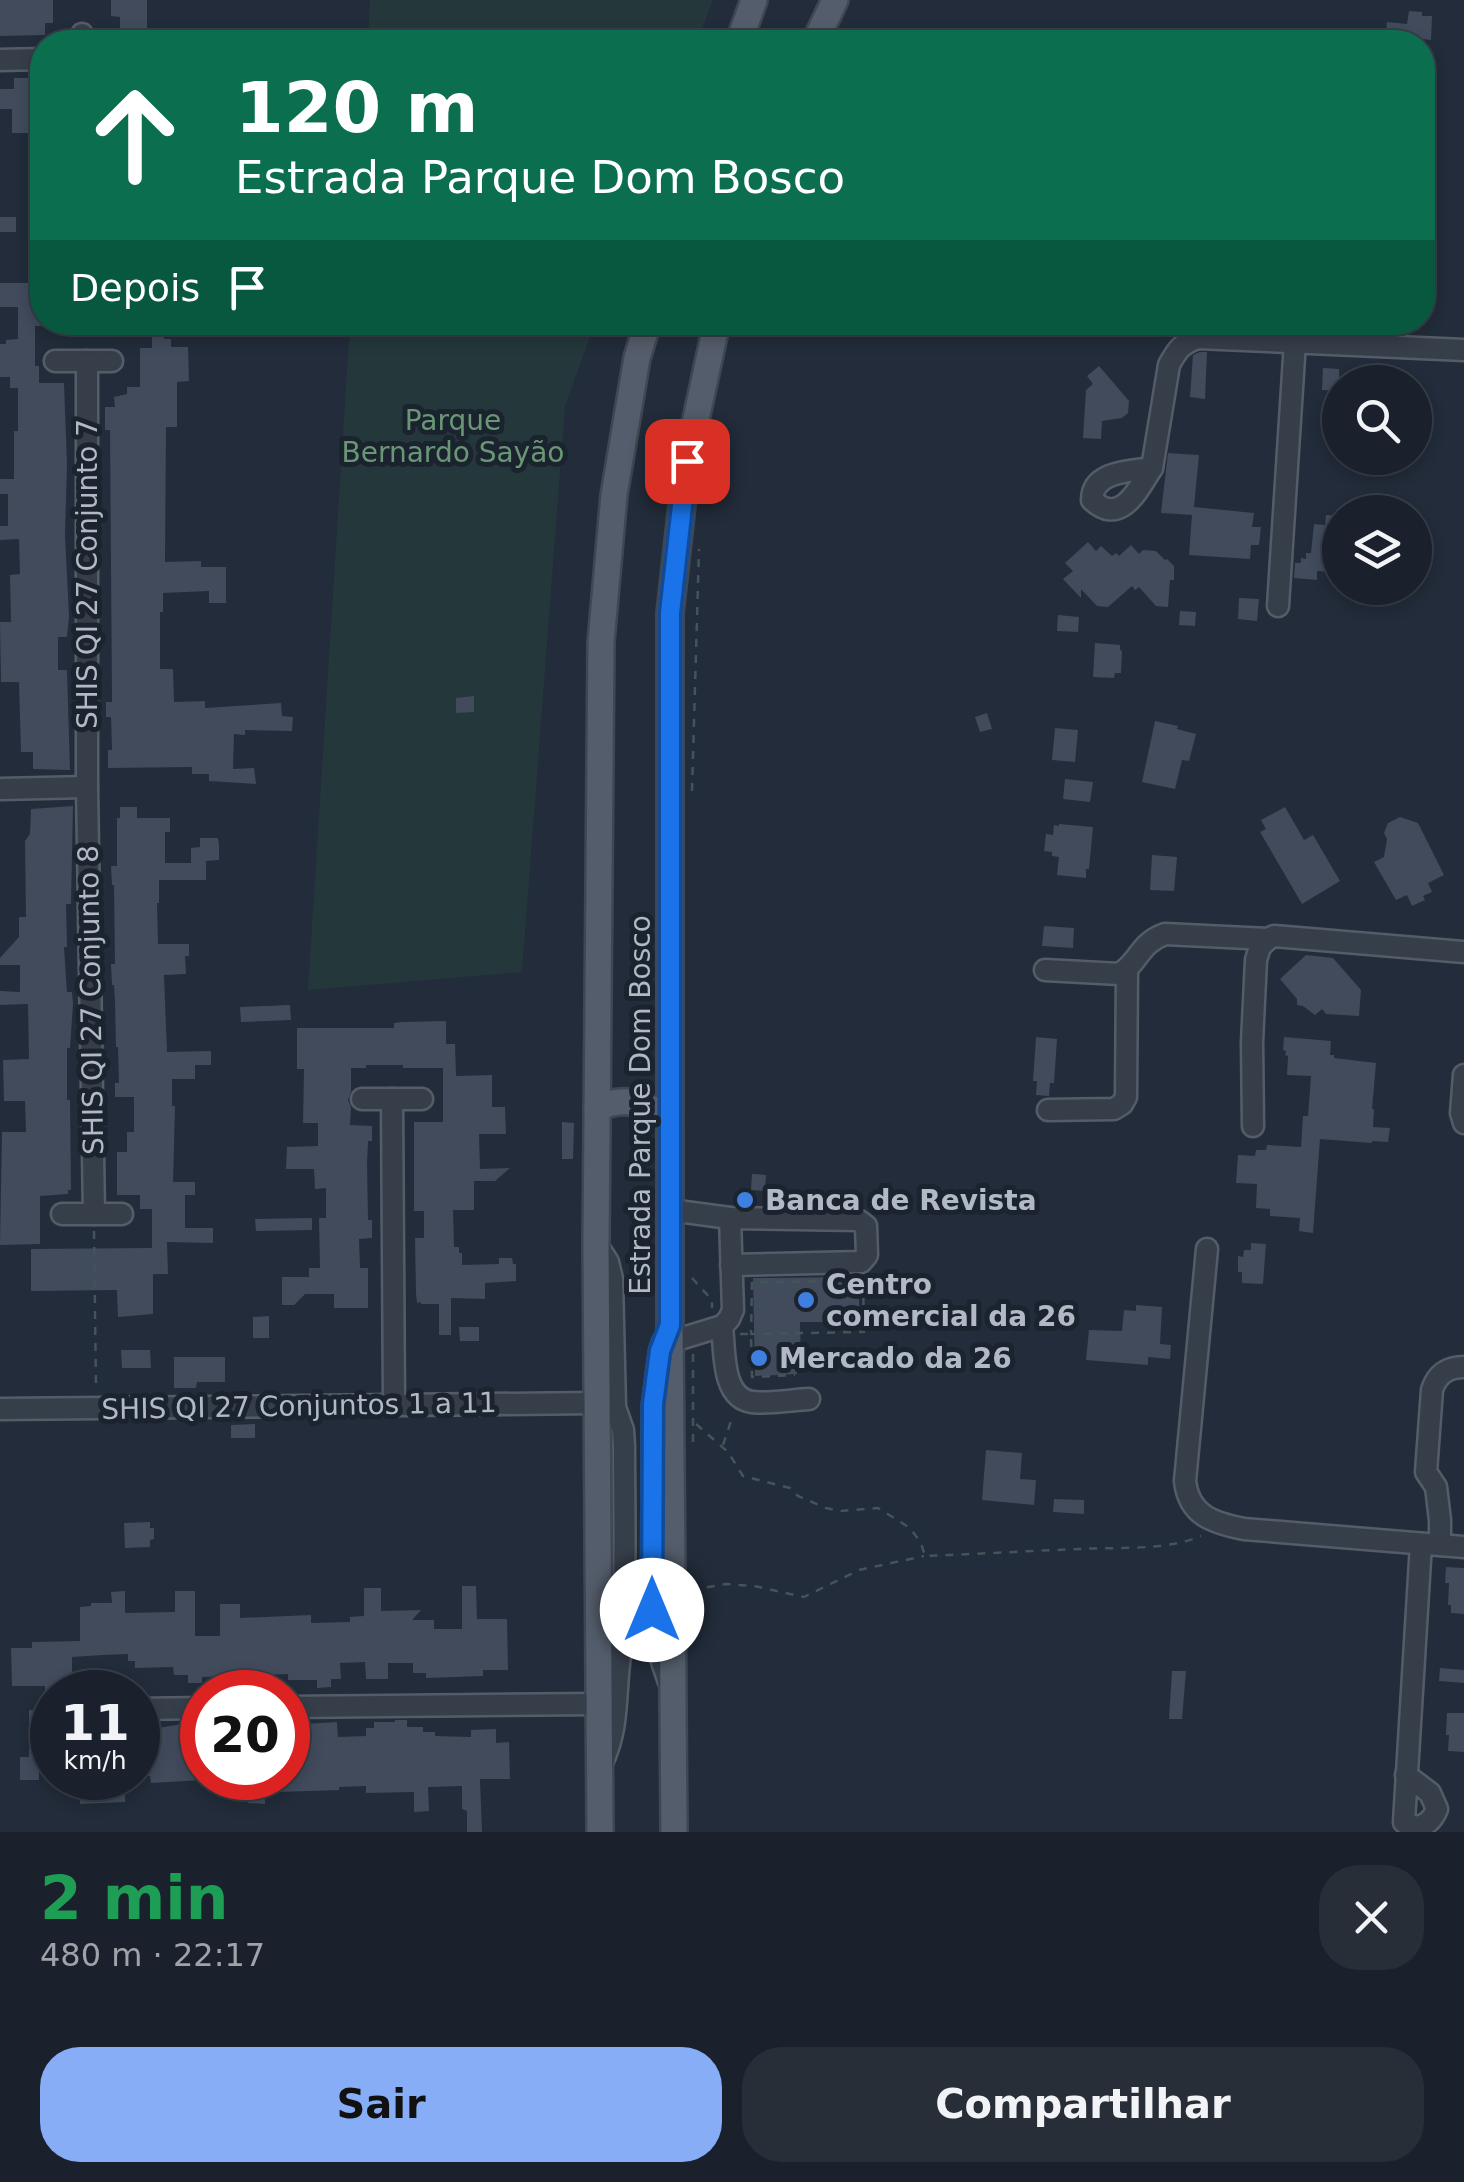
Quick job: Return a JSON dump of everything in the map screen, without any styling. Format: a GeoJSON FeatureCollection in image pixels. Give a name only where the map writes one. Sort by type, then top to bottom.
{"type":"FeatureCollection","features":[{"type":"Feature","properties":{"kind":"main road"},"geometry":{"type":"LineString","coordinates":[[743,30],[754,0]]}},
{"type":"Feature","properties":{"kind":"main road"},"geometry":{"type":"LineString","coordinates":[[821,30],[835,0]]}},
{"type":"Feature","properties":{"kind":"main road","name":"Estrada Parque Dom Bosco"},"geometry":{"type":"LineString","coordinates":[[600,1832],[596,1243],[602,642],[614,495],[644,335]]}},
{"type":"Feature","properties":{"kind":"main road","name":"Estrada Parque Dom Bosco"},"geometry":{"type":"LineString","coordinates":[[674,1832],[673,1693],[686,1595],[671,1404],[677,1334],[670,1210],[670,613],[687,461],[715,335]]}},
{"type":"Feature","properties":{"kind":"main road"},"geometry":{"type":"LineString","coordinates":[[597,1108],[612,1101],[628,1101],[657,1110],[670,1121]]}},
{"type":"Feature","properties":{"kind":"street"},"geometry":{"type":"LineString","coordinates":[[0,60],[30,59]]}},
{"type":"Feature","properties":{"kind":"street"},"geometry":{"type":"LineString","coordinates":[[1152,468],[1169,365],[1184,342],[1198,338],[1303,336],[1464,350]]}},
{"type":"Feature","properties":{"kind":"street"},"geometry":{"type":"LineString","coordinates":[[1278,606],[1303,336]]}},
{"type":"Feature","properties":{"kind":"street","name":"SHIS QI 27 Conjunto 7"},"geometry":{"type":"LineString","coordinates":[[88,361],[88,787]]}},
{"type":"Feature","properties":{"kind":"street"},"geometry":{"type":"LineString","coordinates":[[55,362],[112,361]]}},
{"type":"Feature","properties":{"kind":"street"},"geometry":{"type":"LineString","coordinates":[[0,789],[88,787]]}},
{"type":"Feature","properties":{"kind":"street","name":"SHIS QI 27 Conjunto 8"},"geometry":{"type":"LineString","coordinates":[[88,787],[94,1214]]}},
{"type":"Feature","properties":{"kind":"street"},"geometry":{"type":"LineString","coordinates":[[1044,970],[1119,974],[1127,970],[1151,939],[1165,934],[1268,939]]}},
{"type":"Feature","properties":{"kind":"street"},"geometry":{"type":"LineString","coordinates":[[1253,1126],[1256,960],[1268,939],[1274,936],[1464,952]]}},
{"type":"Feature","properties":{"kind":"street"},"geometry":{"type":"LineString","coordinates":[[1048,1110],[1114,1109],[1122,1104],[1126,1096],[1127,970]]}},
{"type":"Feature","properties":{"kind":"street"},"geometry":{"type":"LineString","coordinates":[[1464,1075],[1464,1123]]}},
{"type":"Feature","properties":{"kind":"street"},"geometry":{"type":"LineString","coordinates":[[362,1099],[422,1099]]}},
{"type":"Feature","properties":{"kind":"street"},"geometry":{"type":"LineString","coordinates":[[392,1099],[394,1405]]}},
{"type":"Feature","properties":{"kind":"street"},"geometry":{"type":"LineString","coordinates":[[670,1210],[730,1218],[858,1220],[866,1226],[867,1255],[861,1262],[731,1266]]}},
{"type":"Feature","properties":{"kind":"street"},"geometry":{"type":"LineString","coordinates":[[62,1214],[122,1214]]}},
{"type":"Feature","properties":{"kind":"street"},"geometry":{"type":"LineString","coordinates":[[730,1218],[733,1310],[723,1330],[732,1387],[740,1398],[751,1402],[809,1400]]}},
{"type":"Feature","properties":{"kind":"street"},"geometry":{"type":"LineString","coordinates":[[596,1243],[608,1262],[612,1279],[616,1406],[624,1446],[624,1612],[616,1720],[599,1769]]}},
{"type":"Feature","properties":{"kind":"street"},"geometry":{"type":"LineString","coordinates":[[1207,1249],[1185,1481],[1193,1504],[1205,1516],[1222,1524],[1464,1547]]}},
{"type":"Feature","properties":{"kind":"street"},"geometry":{"type":"LineString","coordinates":[[673,1693],[658,1652],[652,1610],[653,1404],[660,1351],[677,1334],[723,1330]]}},
{"type":"Feature","properties":{"kind":"street"},"geometry":{"type":"LineString","coordinates":[[1406,1775],[1431,1545],[1440,1520],[1436,1486],[1426,1472],[1432,1390],[1451,1367],[1464,1368]]}},
{"type":"Feature","properties":{"kind":"street","name":"SHIS QI 27 Conjuntos 1 a 11"},"geometry":{"type":"LineString","coordinates":[[0,1408],[597,1403]]}},
{"type":"Feature","properties":{"kind":"street"},"geometry":{"type":"LineString","coordinates":[[624,1612],[652,1610]]}},
{"type":"Feature","properties":{"kind":"street"},"geometry":{"type":"LineString","coordinates":[[310,1707],[598,1704]]}},
{"type":"Feature","properties":{"kind":"path"},"geometry":{"type":"LineString","coordinates":[[692,797],[700,539]]}},
{"type":"Feature","properties":{"kind":"path"},"geometry":{"type":"LineString","coordinates":[[94,1214],[96,1390]]}},
{"type":"Feature","properties":{"kind":"path"},"geometry":{"type":"LineString","coordinates":[[692,1277],[692,1296]]}},
{"type":"Feature","properties":{"kind":"path"},"geometry":{"type":"LineString","coordinates":[[723,1330],[751,1334],[864,1332],[863,1281],[752,1282],[751,1334],[752,1377],[795,1375]]}},
{"type":"Feature","properties":{"kind":"path"},"geometry":{"type":"LineString","coordinates":[[677,1334],[693,1421],[693,1458]]}},
{"type":"Feature","properties":{"kind":"path"},"geometry":{"type":"LineString","coordinates":[[723,1447],[740,1398]]}},
{"type":"Feature","properties":{"kind":"path"},"geometry":{"type":"LineString","coordinates":[[671,1404],[723,1447],[743,1476],[790,1488],[798,1496],[826,1508],[878,1508],[910,1528],[925,1556]]}},
{"type":"Feature","properties":{"kind":"path"},"geometry":{"type":"LineString","coordinates":[[686,1595],[726,1584],[804,1597],[859,1570],[925,1556],[1134,1548],[1192,1540],[1222,1524]]}},
{"type":"Feature","properties":{"kind":"green space"},"geometry":{"type":"Polygon","coordinates":[[[370,0],[713,0],[702,30],[369,30],[370,0]]]}},
{"type":"Feature","properties":{"kind":"green space","name":"Parque Bernardo Sayão"},"geometry":{"type":"Polygon","coordinates":[[[349,335],[591,335],[565,406],[522,972],[308,990],[349,335]]]}},
{"type":"Feature","properties":{"kind":"building"},"geometry":{"type":"Polygon","coordinates":[[[0,0],[53,0],[53,23],[45,23],[45,30],[30,30],[30,35],[0,36],[0,0]]]}},
{"type":"Feature","properties":{"kind":"building"},"geometry":{"type":"Polygon","coordinates":[[[111,0],[147,0],[147,30],[120,30],[120,17],[111,16],[111,0]]]}},
{"type":"Feature","properties":{"kind":"building"},"geometry":{"type":"Polygon","coordinates":[[[1409,11],[1432,16],[1431,30],[1386,30],[1387,22],[1407,24],[1409,11]]]}},
{"type":"Feature","properties":{"kind":"building"},"geometry":{"type":"Polygon","coordinates":[[[14,78],[30,78],[30,133],[12,133],[12,109],[0,109],[0,89],[14,89],[14,78]]]}},
{"type":"Feature","properties":{"kind":"building"},"geometry":{"type":"Polygon","coordinates":[[[0,217],[16,217],[16,232],[0,232],[0,217]]]}},
{"type":"Feature","properties":{"kind":"building"},"geometry":{"type":"Polygon","coordinates":[[[0,283],[30,283],[30,335],[35,335],[39,383],[64,383],[69,616],[67,637],[58,637],[58,670],[67,670],[70,770],[33,769],[33,752],[21,752],[19,682],[1,682],[0,622],[11,622],[10,575],[20,574],[19,539],[0,540],[0,526],[8,526],[8,494],[0,494],[0,479],[14,479],[18,388],[10,388],[10,377],[0,377],[0,344],[18,339],[18,307],[0,307],[0,283]]]}},
{"type":"Feature","properties":{"kind":"building"},"geometry":{"type":"Polygon","coordinates":[[[152,335],[171,339],[171,347],[188,347],[189,381],[177,382],[177,427],[166,427],[165,562],[201,561],[201,567],[226,567],[226,603],[209,603],[209,591],[163,593],[160,669],[173,669],[174,702],[205,701],[205,708],[281,703],[282,716],[293,717],[292,731],[245,730],[245,735],[234,734],[233,769],[254,768],[256,784],[209,781],[209,774],[192,774],[192,767],[108,768],[108,750],[112,750],[111,717],[106,717],[106,702],[112,702],[110,430],[105,430],[105,407],[115,407],[114,397],[127,394],[127,387],[140,387],[140,348],[152,348],[152,335]]]}},
{"type":"Feature","properties":{"kind":"building"},"geometry":{"type":"Polygon","coordinates":[[[1207,352],[1205,399],[1190,397],[1193,355],[1207,352]]]}},
{"type":"Feature","properties":{"kind":"building"},"geometry":{"type":"Polygon","coordinates":[[[1099,366],[1129,401],[1128,413],[1122,418],[1102,421],[1101,439],[1083,438],[1086,390],[1093,384],[1087,376],[1099,366]]]}},
{"type":"Feature","properties":{"kind":"building"},"geometry":{"type":"Polygon","coordinates":[[[1168,453],[1199,455],[1194,507],[1254,513],[1252,527],[1261,527],[1259,545],[1251,545],[1250,559],[1189,555],[1192,515],[1161,513],[1168,453]]]}},
{"type":"Feature","properties":{"kind":"building"},"geometry":{"type":"Polygon","coordinates":[[[1314,524],[1322,525],[1322,571],[1317,571],[1317,580],[1294,578],[1295,563],[1301,563],[1306,553],[1311,553],[1314,524]]]}},
{"type":"Feature","properties":{"kind":"building"},"geometry":{"type":"Polygon","coordinates":[[[1088,542],[1096,551],[1101,546],[1112,556],[1119,556],[1131,545],[1139,554],[1143,550],[1156,551],[1167,559],[1174,566],[1168,607],[1156,606],[1139,587],[1135,590],[1132,586],[1108,607],[1097,606],[1081,589],[1081,598],[1063,579],[1073,571],[1065,563],[1088,542]]]}},
{"type":"Feature","properties":{"kind":"building"},"geometry":{"type":"Polygon","coordinates":[[[1239,598],[1259,599],[1257,621],[1238,619],[1239,598]]]}},
{"type":"Feature","properties":{"kind":"building"},"geometry":{"type":"Polygon","coordinates":[[[1180,611],[1196,612],[1195,626],[1179,625],[1180,611]]]}},
{"type":"Feature","properties":{"kind":"building"},"geometry":{"type":"Polygon","coordinates":[[[1058,615],[1079,617],[1078,632],[1057,631],[1058,615]]]}},
{"type":"Feature","properties":{"kind":"building"},"geometry":{"type":"Polygon","coordinates":[[[1095,643],[1120,645],[1121,673],[1115,673],[1114,678],[1093,677],[1095,643]]]}},
{"type":"Feature","properties":{"kind":"building"},"geometry":{"type":"Polygon","coordinates":[[[474,696],[474,712],[456,713],[456,698],[474,696]]]}},
{"type":"Feature","properties":{"kind":"building"},"geometry":{"type":"Polygon","coordinates":[[[987,713],[992,729],[980,732],[975,717],[987,713]]]}},
{"type":"Feature","properties":{"kind":"building"},"geometry":{"type":"Polygon","coordinates":[[[1155,721],[1196,734],[1189,761],[1182,760],[1175,789],[1142,782],[1155,721]]]}},
{"type":"Feature","properties":{"kind":"building"},"geometry":{"type":"Polygon","coordinates":[[[1055,728],[1078,730],[1075,762],[1052,760],[1055,728]]]}},
{"type":"Feature","properties":{"kind":"building"},"geometry":{"type":"Polygon","coordinates":[[[1065,779],[1093,782],[1090,802],[1063,799],[1065,779]]]}},
{"type":"Feature","properties":{"kind":"building"},"geometry":{"type":"Polygon","coordinates":[[[73,806],[71,904],[66,904],[64,947],[67,992],[72,992],[73,1004],[67,1048],[71,1190],[68,1194],[40,1196],[40,1244],[0,1245],[2,1132],[26,1132],[25,1101],[4,1101],[3,1060],[29,1059],[28,1004],[0,1005],[0,991],[20,992],[20,965],[0,965],[0,958],[19,937],[19,917],[26,917],[25,841],[30,834],[31,809],[73,806]]]}},
{"type":"Feature","properties":{"kind":"building"},"geometry":{"type":"Polygon","coordinates":[[[120,807],[137,807],[137,818],[170,818],[170,832],[165,832],[165,863],[191,863],[191,848],[200,847],[200,838],[218,838],[219,860],[206,861],[206,880],[159,880],[157,903],[158,944],[189,944],[186,974],[164,975],[167,1052],[211,1051],[211,1065],[195,1065],[195,1079],[172,1079],[173,1182],[195,1182],[195,1195],[185,1195],[185,1228],[213,1228],[213,1243],[167,1242],[168,1274],[153,1274],[153,1314],[118,1317],[117,1290],[31,1291],[31,1249],[152,1248],[152,1209],[140,1209],[140,1195],[117,1195],[117,1152],[127,1152],[127,1132],[134,1132],[134,1097],[115,1097],[115,1083],[119,1083],[111,964],[115,964],[111,866],[117,866],[120,807]]]}},
{"type":"Feature","properties":{"kind":"building"},"geometry":{"type":"Polygon","coordinates":[[[1285,807],[1304,840],[1313,835],[1340,881],[1302,904],[1260,832],[1266,829],[1261,820],[1285,807]]]}},
{"type":"Feature","properties":{"kind":"building"},"geometry":{"type":"Polygon","coordinates":[[[1400,817],[1418,823],[1444,875],[1428,883],[1432,892],[1412,906],[1407,895],[1396,900],[1374,862],[1384,857],[1388,823],[1400,817]]]}},
{"type":"Feature","properties":{"kind":"building"},"geometry":{"type":"Polygon","coordinates":[[[1054,825],[1093,827],[1086,878],[1057,875],[1059,857],[1044,851],[1046,834],[1053,835],[1054,825]]]}},
{"type":"Feature","properties":{"kind":"building"},"geometry":{"type":"Polygon","coordinates":[[[1152,855],[1177,857],[1174,891],[1150,890],[1152,855]]]}},
{"type":"Feature","properties":{"kind":"building"},"geometry":{"type":"Polygon","coordinates":[[[1044,926],[1074,928],[1073,948],[1042,946],[1044,926]]]}},
{"type":"Feature","properties":{"kind":"building"},"geometry":{"type":"Polygon","coordinates":[[[1306,955],[1333,958],[1361,990],[1359,1016],[1326,1014],[1322,1009],[1315,1015],[1297,1005],[1297,999],[1280,979],[1306,955]]]}},
{"type":"Feature","properties":{"kind":"building"},"geometry":{"type":"Polygon","coordinates":[[[290,1005],[291,1020],[241,1022],[240,1007],[290,1005]]]}},
{"type":"Feature","properties":{"kind":"building"},"geometry":{"type":"Polygon","coordinates":[[[446,1021],[446,1044],[455,1044],[456,1076],[492,1075],[492,1107],[505,1107],[506,1134],[479,1134],[480,1169],[510,1168],[495,1181],[474,1181],[474,1210],[453,1210],[454,1247],[462,1253],[462,1265],[499,1264],[499,1258],[512,1258],[516,1281],[485,1283],[485,1299],[451,1298],[451,1335],[439,1335],[439,1304],[417,1303],[415,1238],[424,1238],[424,1211],[414,1211],[414,1122],[443,1122],[443,1068],[366,1065],[351,1068],[348,1100],[350,1125],[372,1126],[367,1165],[372,1238],[359,1239],[360,1268],[368,1268],[368,1308],[334,1308],[334,1294],[305,1294],[294,1305],[282,1305],[282,1277],[309,1277],[309,1268],[320,1268],[319,1218],[326,1218],[326,1188],[315,1189],[314,1169],[286,1169],[287,1147],[318,1146],[318,1123],[303,1123],[304,1069],[297,1069],[297,1028],[394,1028],[394,1023],[446,1021]]]}},
{"type":"Feature","properties":{"kind":"building"},"geometry":{"type":"Polygon","coordinates":[[[1036,1037],[1057,1039],[1054,1083],[1050,1083],[1049,1096],[1036,1095],[1036,1037]]]}},
{"type":"Feature","properties":{"kind":"building"},"geometry":{"type":"Polygon","coordinates":[[[1284,1037],[1331,1041],[1330,1055],[1334,1058],[1376,1063],[1373,1127],[1390,1128],[1388,1142],[1320,1139],[1313,1233],[1299,1231],[1300,1218],[1270,1216],[1270,1209],[1256,1208],[1257,1184],[1236,1183],[1238,1155],[1255,1156],[1256,1150],[1266,1150],[1267,1145],[1301,1147],[1311,1076],[1287,1075],[1284,1037]]]}},
{"type":"Feature","properties":{"kind":"building"},"geometry":{"type":"Polygon","coordinates":[[[562,1122],[574,1123],[573,1159],[562,1159],[562,1122]]]}},
{"type":"Feature","properties":{"kind":"building"},"geometry":{"type":"Polygon","coordinates":[[[752,1174],[766,1175],[765,1191],[751,1190],[752,1174]]]}},
{"type":"Feature","properties":{"kind":"building"},"geometry":{"type":"Polygon","coordinates":[[[312,1218],[312,1230],[256,1231],[255,1219],[312,1218]]]}},
{"type":"Feature","properties":{"kind":"building"},"geometry":{"type":"Polygon","coordinates":[[[1251,1243],[1266,1244],[1263,1284],[1242,1283],[1242,1272],[1238,1272],[1238,1256],[1243,1257],[1244,1250],[1251,1250],[1251,1243]]]}},
{"type":"Feature","properties":{"kind":"building"},"geometry":{"type":"Polygon","coordinates":[[[859,1277],[859,1322],[800,1322],[801,1362],[797,1362],[797,1374],[755,1376],[753,1278],[859,1277]]]}},
{"type":"Feature","properties":{"kind":"building"},"geometry":{"type":"Polygon","coordinates":[[[1136,1305],[1162,1307],[1160,1344],[1171,1345],[1170,1359],[1148,1357],[1148,1365],[1086,1360],[1089,1330],[1122,1331],[1124,1310],[1136,1311],[1136,1305]]]}},
{"type":"Feature","properties":{"kind":"building"},"geometry":{"type":"Polygon","coordinates":[[[269,1316],[269,1338],[253,1338],[253,1317],[269,1316]]]}},
{"type":"Feature","properties":{"kind":"building"},"geometry":{"type":"Polygon","coordinates":[[[459,1327],[479,1327],[479,1341],[460,1341],[459,1327]]]}},
{"type":"Feature","properties":{"kind":"building"},"geometry":{"type":"Polygon","coordinates":[[[121,1350],[150,1350],[151,1368],[122,1368],[121,1350]]]}},
{"type":"Feature","properties":{"kind":"building"},"geometry":{"type":"Polygon","coordinates":[[[174,1357],[225,1357],[225,1382],[197,1382],[196,1388],[174,1388],[174,1357]]]}},
{"type":"Feature","properties":{"kind":"building"},"geometry":{"type":"Polygon","coordinates":[[[255,1424],[255,1438],[231,1438],[231,1425],[255,1424]]]}},
{"type":"Feature","properties":{"kind":"building"},"geometry":{"type":"Polygon","coordinates":[[[986,1450],[1022,1453],[1020,1479],[1036,1480],[1034,1505],[982,1500],[986,1450]]]}},
{"type":"Feature","properties":{"kind":"building"},"geometry":{"type":"Polygon","coordinates":[[[1054,1499],[1084,1500],[1084,1514],[1053,1512],[1054,1499]]]}},
{"type":"Feature","properties":{"kind":"building"},"geometry":{"type":"Polygon","coordinates":[[[150,1522],[154,1539],[150,1540],[150,1547],[125,1548],[124,1523],[150,1522]]]}},
{"type":"Feature","properties":{"kind":"building"},"geometry":{"type":"Polygon","coordinates":[[[1446,1567],[1464,1568],[1464,1614],[1451,1613],[1446,1567]]]}},
{"type":"Feature","properties":{"kind":"building"},"geometry":{"type":"Polygon","coordinates":[[[462,1586],[476,1586],[477,1619],[507,1619],[508,1670],[483,1670],[483,1676],[426,1678],[426,1673],[413,1673],[413,1663],[388,1663],[388,1679],[366,1679],[365,1662],[340,1663],[341,1679],[331,1679],[331,1687],[317,1688],[317,1680],[310,1680],[310,1670],[180,1670],[180,1675],[174,1675],[173,1667],[135,1668],[135,1661],[128,1661],[128,1654],[72,1657],[72,1670],[30,1670],[30,1686],[12,1686],[11,1648],[32,1648],[32,1642],[80,1641],[80,1607],[112,1603],[111,1592],[125,1591],[125,1613],[175,1612],[175,1591],[195,1591],[195,1636],[220,1636],[220,1604],[240,1604],[240,1618],[311,1615],[311,1623],[350,1622],[350,1617],[364,1616],[364,1588],[381,1588],[381,1611],[421,1610],[412,1620],[434,1620],[434,1629],[462,1629],[462,1586]]]}},
{"type":"Feature","properties":{"kind":"building"},"geometry":{"type":"Polygon","coordinates":[[[1440,1668],[1464,1670],[1464,1683],[1439,1681],[1440,1668]]]}},
{"type":"Feature","properties":{"kind":"building"},"geometry":{"type":"Polygon","coordinates":[[[1172,1671],[1186,1671],[1182,1719],[1169,1719],[1172,1671]]]}},
{"type":"Feature","properties":{"kind":"building"},"geometry":{"type":"Polygon","coordinates":[[[29,1710],[30,1780],[20,1780],[20,1757],[29,1757],[29,1710]]]}},
{"type":"Feature","properties":{"kind":"building"},"geometry":{"type":"Polygon","coordinates":[[[1447,1713],[1464,1713],[1464,1752],[1448,1751],[1447,1713]]]}},
{"type":"Feature","properties":{"kind":"building"},"geometry":{"type":"Polygon","coordinates":[[[407,1720],[407,1727],[423,1727],[423,1732],[435,1732],[435,1736],[471,1737],[471,1730],[496,1729],[496,1743],[509,1742],[510,1779],[480,1779],[482,1832],[467,1832],[462,1786],[428,1787],[429,1811],[414,1812],[414,1792],[366,1793],[366,1786],[310,1791],[310,1724],[337,1722],[338,1737],[366,1736],[366,1728],[374,1728],[374,1722],[407,1720]]]}},
{"type":"Feature","properties":{"kind":"building"},"geometry":{"type":"Polygon","coordinates":[[[180,1724],[180,1781],[160,1782],[160,1728],[180,1724]]]}},
{"type":"Feature","properties":{"kind":"building"},"geometry":{"type":"Polygon","coordinates":[[[80,1800],[125,1800],[125,1802],[80,1804],[80,1800]]]}},
{"type":"Feature","properties":{"kind":"place","name":"Banca de Revista"},"geometry":{"type":"Point","coordinates":[745,1200]}},
{"type":"Feature","properties":{"kind":"place","name":"Centro comercial da 26"},"geometry":{"type":"Point","coordinates":[806,1300]}},
{"type":"Feature","properties":{"kind":"place","name":"Mercado da 26"},"geometry":{"type":"Point","coordinates":[759,1358]}},
{"type":"Feature","properties":{"kind":"route"},"geometry":{"type":"LineString","coordinates":[[652,1610],[653,1404],[660,1351],[670,1325],[670,613],[687,461]]}}]}
